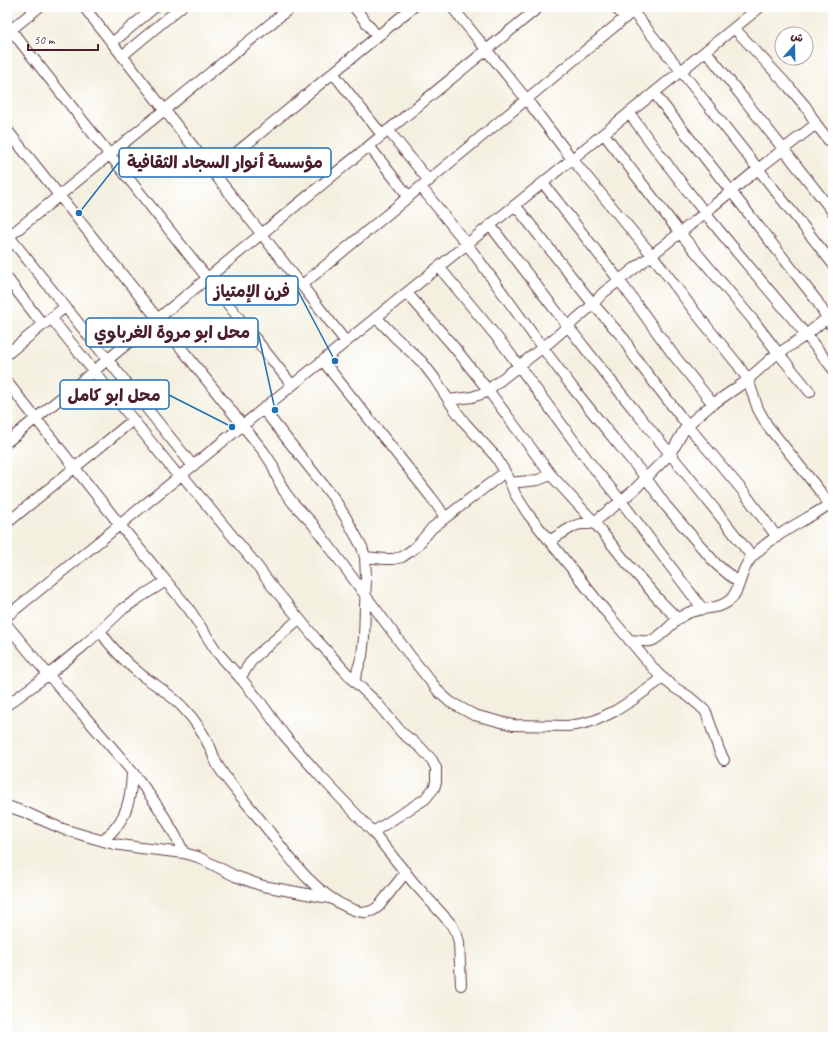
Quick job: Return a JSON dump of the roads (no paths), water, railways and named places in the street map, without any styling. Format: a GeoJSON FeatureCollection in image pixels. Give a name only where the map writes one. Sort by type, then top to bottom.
{"type":"FeatureCollection","features":[{"type":"Feature","properties":{"kind":"street"},"geometry":{"type":"LineString","coordinates":[[39,7],[8,29],[292,385]]}},
{"type":"Feature","properties":{"kind":"street"},"geometry":{"type":"LineString","coordinates":[[84,7],[346,342]]}},
{"type":"Feature","properties":{"kind":"street"},"geometry":{"type":"LineString","coordinates":[[112,43],[155,7]]}},
{"type":"Feature","properties":{"kind":"street"},"geometry":{"type":"LineString","coordinates":[[122,56],[181,7]]}},
{"type":"Feature","properties":{"kind":"street"},"geometry":{"type":"LineString","coordinates":[[193,466],[8,236],[291,7]]}},
{"type":"Feature","properties":{"kind":"street"},"geometry":{"type":"LineString","coordinates":[[354,7],[377,36]]}},
{"type":"Feature","properties":{"kind":"street"},"geometry":{"type":"LineString","coordinates":[[213,172],[413,7]]}},
{"type":"Feature","properties":{"kind":"street"},"geometry":{"type":"LineString","coordinates":[[452,7],[527,100],[572,159],[652,255],[695,312],[738,364],[748,380],[758,409],[767,426],[830,503],[777,537],[752,557],[744,567],[739,583],[730,600],[718,606],[702,608],[684,614],[657,638],[650,641],[629,640]]}},
{"type":"Feature","properties":{"kind":"street"},"geometry":{"type":"LineString","coordinates":[[7,442],[539,7]]}},
{"type":"Feature","properties":{"kind":"street"},"geometry":{"type":"LineString","coordinates":[[615,7],[632,12],[681,71],[833,264]]}},
{"type":"Feature","properties":{"kind":"street"},"geometry":{"type":"LineString","coordinates":[[7,616],[760,7]]}},
{"type":"Feature","properties":{"kind":"street"},"geometry":{"type":"LineString","coordinates":[[302,285],[632,12]]}},
{"type":"Feature","properties":{"kind":"street"},"geometry":{"type":"LineString","coordinates":[[734,28],[806,107],[816,124],[833,146]]}},
{"type":"Feature","properties":{"kind":"street"},"geometry":{"type":"LineString","coordinates":[[706,51],[833,212]]}},
{"type":"Feature","properties":{"kind":"street"},"geometry":{"type":"LineString","coordinates":[[333,73],[385,133],[425,184],[542,347],[646,478],[666,506],[705,552],[739,583]]}},
{"type":"Feature","properties":{"kind":"street"},"geometry":{"type":"LineString","coordinates":[[654,93],[830,316],[833,328]]}},
{"type":"Feature","properties":{"kind":"street"},"geometry":{"type":"LineString","coordinates":[[629,113],[705,213],[833,368]]}},
{"type":"Feature","properties":{"kind":"street"},"geometry":{"type":"LineString","coordinates":[[449,400],[472,397],[488,390],[568,326],[603,293],[816,124]]}},
{"type":"Feature","properties":{"kind":"street"},"geometry":{"type":"LineString","coordinates":[[7,130],[264,452],[272,464],[284,491],[312,523],[411,657],[440,693],[450,702],[474,715],[513,725],[568,726],[596,720],[615,711],[663,678]]}},
{"type":"Feature","properties":{"kind":"street"},"geometry":{"type":"LineString","coordinates":[[604,134],[680,233],[753,320],[810,392]]}},
{"type":"Feature","properties":{"kind":"street"},"geometry":{"type":"LineString","coordinates":[[369,146],[409,197]]}},
{"type":"Feature","properties":{"kind":"street"},"geometry":{"type":"LineString","coordinates":[[543,183],[620,280],[672,352],[713,404]]}},
{"type":"Feature","properties":{"kind":"street"},"geometry":{"type":"LineString","coordinates":[[516,205],[593,304],[625,340],[642,367],[688,426],[742,490],[777,537]]}},
{"type":"Feature","properties":{"kind":"street"},"geometry":{"type":"LineString","coordinates":[[490,225],[636,413],[716,510],[752,557]]}},
{"type":"Feature","properties":{"kind":"street"},"geometry":{"type":"LineString","coordinates":[[439,267],[506,347],[518,366],[590,463],[621,501],[702,608]]}},
{"type":"Feature","properties":{"kind":"street"},"geometry":{"type":"LineString","coordinates":[[7,278],[94,371],[133,420],[254,562],[316,640],[354,681],[376,702],[402,733],[432,760],[436,768],[436,782],[430,793],[425,799],[373,832]]}},
{"type":"Feature","properties":{"kind":"street"},"geometry":{"type":"LineString","coordinates":[[407,292],[454,347],[552,475],[594,522],[659,600],[678,619]]}},
{"type":"Feature","properties":{"kind":"street"},"geometry":{"type":"LineString","coordinates":[[7,354],[65,307]]}},
{"type":"Feature","properties":{"kind":"street"},"geometry":{"type":"LineString","coordinates":[[549,541],[574,526],[594,522],[621,501],[664,460],[688,426],[713,404],[748,380],[773,357],[807,335],[830,316]]}},
{"type":"Feature","properties":{"kind":"street"},"geometry":{"type":"LineString","coordinates":[[376,317],[422,362],[465,423],[496,457],[515,494],[528,514],[629,640],[659,675],[674,688],[694,701],[706,712],[724,760]]}},
{"type":"Feature","properties":{"kind":"street"},"geometry":{"type":"LineString","coordinates":[[323,361],[431,497],[445,518]]}},
{"type":"Feature","properties":{"kind":"street"},"geometry":{"type":"LineString","coordinates":[[7,382],[188,609],[217,652],[240,678],[299,753],[373,832],[451,924],[458,943],[461,985]]}},
{"type":"Feature","properties":{"kind":"street"},"geometry":{"type":"LineString","coordinates":[[263,409],[333,497],[362,547],[365,557],[366,577],[365,609],[362,656],[354,681]]}},
{"type":"Feature","properties":{"kind":"street"},"geometry":{"type":"LineString","coordinates":[[7,523],[133,420]]}},
{"type":"Feature","properties":{"kind":"street"},"geometry":{"type":"LineString","coordinates":[[365,557],[393,559],[402,557],[416,547],[432,528],[505,472]]}},
{"type":"Feature","properties":{"kind":"street"},"geometry":{"type":"LineString","coordinates":[[510,483],[538,480],[552,475]]}},
{"type":"Feature","properties":{"kind":"street"},"geometry":{"type":"LineString","coordinates":[[7,704],[48,675],[88,642],[123,609],[166,581]]}},
{"type":"Feature","properties":{"kind":"street"},"geometry":{"type":"LineString","coordinates":[[240,678],[257,655],[299,619]]}},
{"type":"Feature","properties":{"kind":"street"},"geometry":{"type":"LineString","coordinates":[[7,624],[152,798],[170,825],[184,853]]}},
{"type":"Feature","properties":{"kind":"street"},"geometry":{"type":"LineString","coordinates":[[100,631],[128,664],[156,684],[186,710],[203,733],[218,765],[229,781],[298,867],[317,887],[331,898],[354,910],[370,912],[380,906],[406,872]]}},
{"type":"Feature","properties":{"kind":"street"},"geometry":{"type":"LineString","coordinates":[[103,841],[117,827],[125,813],[130,798],[132,773]]}},
{"type":"Feature","properties":{"kind":"street"},"geometry":{"type":"LineString","coordinates":[[7,806],[63,829],[103,841],[141,848],[184,853],[198,857],[234,876],[263,886],[331,898]]}},
{"type":"Feature","properties":{"kind":"place","name":"مؤسسة أنوار السجاد الثقافية"},"geometry":{"type":"Point","coordinates":[79,213]}},
{"type":"Feature","properties":{"kind":"place","name":"فرن الإمتياز"},"geometry":{"type":"Point","coordinates":[335,361]}},
{"type":"Feature","properties":{"kind":"place","name":"محل ابو مروة الغرباوي"},"geometry":{"type":"Point","coordinates":[275,410]}},
{"type":"Feature","properties":{"kind":"place","name":"محل ابو كامل"},"geometry":{"type":"Point","coordinates":[232,427]}}]}
